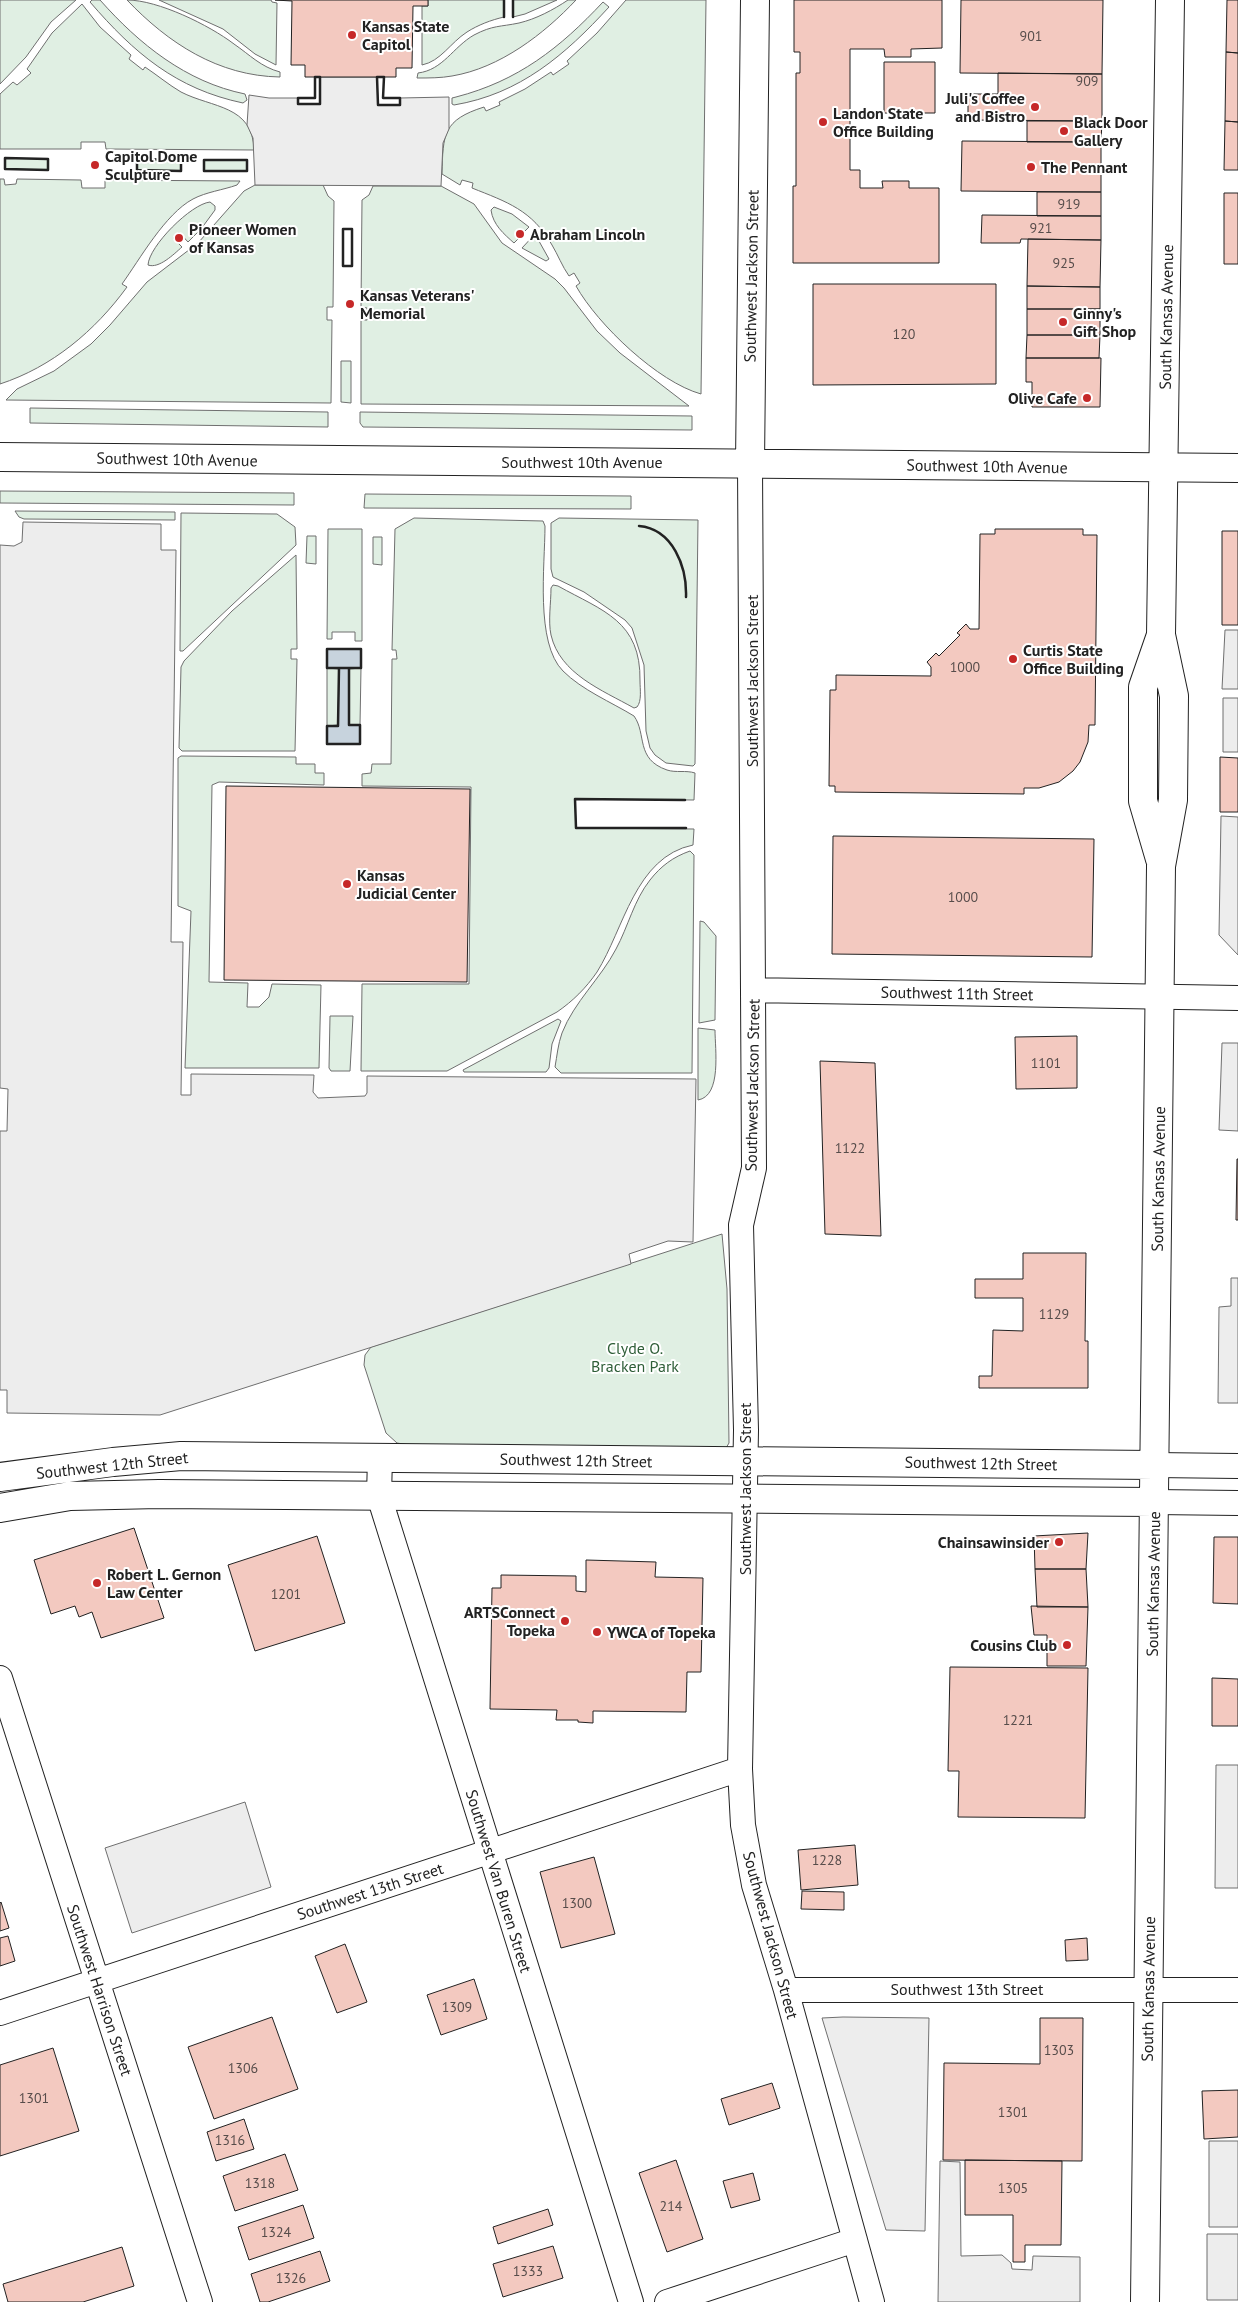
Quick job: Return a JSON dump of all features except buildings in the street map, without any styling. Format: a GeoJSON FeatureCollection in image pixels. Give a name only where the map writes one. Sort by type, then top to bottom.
{"type":"FeatureCollection","features":[{"type":"Feature","properties":{"kind":"main road","name":"Southwest Jackson Street"},"geometry":{"type":"LineString","coordinates":[[750,464],[755,0]]}},
{"type":"Feature","properties":{"kind":"main road","name":"South Kansas Avenue"},"geometry":{"type":"LineString","coordinates":[[1146,2302],[1162,866],[1173,800],[1174,704],[1162,635],[1170,0]]}},
{"type":"Feature","properties":{"kind":"main road","name":"Southwest 10th Avenue"},"geometry":{"type":"LineString","coordinates":[[0,457],[1238,468]]}},
{"type":"Feature","properties":{"kind":"main road","name":"Southwest 12th Street"},"geometry":{"type":"LineString","coordinates":[[0,1477],[113,1462],[181,1456],[1154,1465]]}},
{"type":"Feature","properties":{"kind":"main road","name":"Southwest 12th Street"},"geometry":{"type":"LineString","coordinates":[[0,1508],[70,1496],[109,1494],[1154,1502]]}},
{"type":"Feature","properties":{"kind":"street","name":"Southwest Jackson Street"},"geometry":{"type":"LineString","coordinates":[[750,464],[754,1168],[741,1226],[746,1461],[740,1769],[743,1825],[754,1886],[786,1990],[872,2302]]}},
{"type":"Feature","properties":{"kind":"street","name":"Southwest 11th Street"},"geometry":{"type":"LineString","coordinates":[[753,990],[1238,998]]}},
{"type":"Feature","properties":{"kind":"street","name":"Southwest Van Buren Street"},"geometry":{"type":"LineString","coordinates":[[380,1458],[379,1496],[631,2302]]}},
{"type":"Feature","properties":{"kind":"street"},"geometry":{"type":"LineString","coordinates":[[1154,1465],[1238,1466]]}},
{"type":"Feature","properties":{"kind":"street"},"geometry":{"type":"LineString","coordinates":[[1154,1502],[1238,1503]]}},
{"type":"Feature","properties":{"kind":"street","name":"Southwest Harrison Street"},"geometry":{"type":"LineString","coordinates":[[0,1678],[200,2302]]}},
{"type":"Feature","properties":{"kind":"street","name":"Southwest 13th Street"},"geometry":{"type":"LineString","coordinates":[[0,2013],[740,1769]]}},
{"type":"Feature","properties":{"kind":"street","name":"Southwest 13th Street"},"geometry":{"type":"LineString","coordinates":[[786,1990],[1238,1990]]}},
{"type":"Feature","properties":{"kind":"street"},"geometry":{"type":"LineString","coordinates":[[667,2302],[855,2240]]}},
{"type":"Feature","properties":{"kind":"green space"},"geometry":{"type":"Polygon","coordinates":[[[0,0],[76,0],[51,22],[26,57],[0,84],[0,0]]]}},
{"type":"Feature","properties":{"kind":"green space"},"geometry":{"type":"Polygon","coordinates":[[[92,0],[100,0],[147,46],[183,71],[223,88],[245,94],[247,100],[243,103],[219,97],[177,78],[158,66],[140,53],[106,20],[90,2],[92,0]]]}},
{"type":"Feature","properties":{"kind":"green space"},"geometry":{"type":"Polygon","coordinates":[[[127,0],[153,4],[168,9],[211,29],[261,64],[280,72],[280,77],[236,71],[215,64],[177,43],[159,30],[127,0]]]}},
{"type":"Feature","properties":{"kind":"green space"},"geometry":{"type":"Polygon","coordinates":[[[159,0],[271,0],[277,3],[276,65],[255,54],[223,29],[159,0]]]}},
{"type":"Feature","properties":{"kind":"green space"},"geometry":{"type":"Polygon","coordinates":[[[428,0],[504,0],[504,17],[471,29],[435,60],[422,65],[422,6],[428,6],[428,0]]]}},
{"type":"Feature","properties":{"kind":"green space"},"geometry":{"type":"Polygon","coordinates":[[[513,0],[557,0],[525,14],[513,17],[513,0]]]}},
{"type":"Feature","properties":{"kind":"green space"},"geometry":{"type":"Polygon","coordinates":[[[568,0],[576,0],[550,25],[520,48],[487,66],[448,77],[417,78],[418,73],[427,71],[441,63],[474,35],[492,28],[532,19],[568,0]]]}},
{"type":"Feature","properties":{"kind":"green space"},"geometry":{"type":"Polygon","coordinates":[[[626,0],[706,0],[701,394],[684,388],[666,378],[648,365],[614,334],[599,318],[576,286],[580,283],[574,273],[569,276],[544,233],[527,215],[507,203],[472,188],[473,183],[462,180],[460,185],[442,174],[443,148],[448,130],[453,123],[470,112],[484,107],[486,111],[500,105],[499,102],[525,89],[551,72],[553,75],[569,64],[567,61],[597,33],[626,0]]]}},
{"type":"Feature","properties":{"kind":"green space"},"geometry":{"type":"Polygon","coordinates":[[[603,2],[609,7],[576,41],[540,70],[500,92],[478,100],[452,104],[452,98],[499,82],[537,61],[571,34],[603,2]]]}},
{"type":"Feature","properties":{"kind":"green space"},"geometry":{"type":"Polygon","coordinates":[[[82,4],[100,27],[131,55],[129,59],[143,70],[145,67],[181,92],[229,110],[239,116],[247,124],[252,135],[254,150],[106,149],[105,142],[81,142],[81,149],[0,149],[0,94],[13,82],[17,85],[31,73],[27,69],[52,33],[82,4]]]}},
{"type":"Feature","properties":{"kind":"green space"},"geometry":{"type":"Polygon","coordinates":[[[5,158],[48,159],[48,170],[5,169],[5,158]]]}},
{"type":"Feature","properties":{"kind":"green space"},"geometry":{"type":"Polygon","coordinates":[[[137,159],[181,160],[181,171],[137,170],[137,159]]]}},
{"type":"Feature","properties":{"kind":"green space"},"geometry":{"type":"Polygon","coordinates":[[[204,160],[247,160],[247,171],[204,171],[204,160]]]}},
{"type":"Feature","properties":{"kind":"green space"},"geometry":{"type":"Polygon","coordinates":[[[0,179],[4,179],[5,185],[16,184],[17,179],[81,180],[82,188],[105,188],[105,180],[240,181],[237,185],[198,197],[183,206],[163,226],[145,250],[122,284],[127,287],[86,333],[71,346],[37,368],[0,384],[0,179]]]}},
{"type":"Feature","properties":{"kind":"green space"},"geometry":{"type":"Polygon","coordinates":[[[255,185],[323,185],[328,196],[334,201],[333,307],[327,307],[327,320],[332,320],[331,403],[6,400],[17,389],[54,371],[91,344],[147,282],[198,243],[244,191],[255,185]]]}},
{"type":"Feature","properties":{"kind":"green space"},"geometry":{"type":"Polygon","coordinates":[[[373,186],[441,186],[474,204],[502,243],[555,279],[597,331],[620,353],[689,406],[361,404],[361,320],[367,320],[367,308],[361,307],[362,200],[369,195],[373,186]]]}},
{"type":"Feature","properties":{"kind":"green space"},"geometry":{"type":"Polygon","coordinates":[[[210,202],[215,206],[215,210],[201,229],[188,242],[179,232],[173,238],[182,247],[161,263],[152,266],[148,265],[155,247],[172,227],[192,210],[210,202]]]}},
{"type":"Feature","properties":{"kind":"green space"},"geometry":{"type":"Polygon","coordinates":[[[494,207],[512,214],[529,227],[523,233],[519,229],[515,233],[520,237],[514,243],[494,220],[491,210],[494,207]]]}},
{"type":"Feature","properties":{"kind":"green space"},"geometry":{"type":"Polygon","coordinates":[[[535,234],[549,259],[546,261],[522,248],[535,234]]]}},
{"type":"Feature","properties":{"kind":"green space"},"geometry":{"type":"Polygon","coordinates":[[[341,361],[351,361],[351,403],[341,402],[341,361]]]}},
{"type":"Feature","properties":{"kind":"green space"},"geometry":{"type":"Polygon","coordinates":[[[30,408],[328,412],[328,427],[30,423],[30,408]]]}},
{"type":"Feature","properties":{"kind":"green space"},"geometry":{"type":"Polygon","coordinates":[[[360,412],[692,416],[692,430],[363,427],[360,423],[360,412]]]}},
{"type":"Feature","properties":{"kind":"green space"},"geometry":{"type":"Polygon","coordinates":[[[0,491],[294,493],[294,505],[0,503],[0,491]]]}},
{"type":"Feature","properties":{"kind":"green space"},"geometry":{"type":"Polygon","coordinates":[[[365,494],[631,496],[631,509],[364,508],[365,494]]]}},
{"type":"Feature","properties":{"kind":"green space"},"geometry":{"type":"Polygon","coordinates":[[[15,511],[175,512],[175,520],[24,519],[19,517],[15,511]]]}},
{"type":"Feature","properties":{"kind":"green space"},"geometry":{"type":"Polygon","coordinates":[[[181,513],[277,514],[295,527],[296,545],[183,651],[180,651],[181,513]]]}},
{"type":"Feature","properties":{"kind":"green space"},"geometry":{"type":"Polygon","coordinates":[[[414,518],[543,521],[545,526],[543,582],[545,623],[548,642],[554,658],[563,671],[579,684],[634,716],[638,723],[646,753],[657,765],[670,771],[695,773],[694,800],[575,799],[576,828],[694,829],[693,845],[673,852],[657,864],[644,879],[633,897],[597,972],[579,994],[557,1012],[447,1071],[361,1071],[362,984],[469,984],[471,787],[362,786],[362,774],[371,773],[372,764],[391,764],[392,659],[397,659],[396,650],[392,650],[395,529],[414,518]]]}},
{"type":"Feature","properties":{"kind":"green space"},"geometry":{"type":"Polygon","coordinates":[[[559,518],[698,520],[695,764],[693,766],[666,763],[655,755],[650,748],[646,731],[644,665],[632,628],[625,620],[584,592],[553,577],[551,569],[551,523],[559,518]]]}},
{"type":"Feature","properties":{"kind":"green space"},"geometry":{"type":"Polygon","coordinates":[[[328,529],[362,529],[362,641],[355,641],[355,632],[332,632],[332,639],[327,639],[328,529]]]}},
{"type":"Feature","properties":{"kind":"green space"},"geometry":{"type":"Polygon","coordinates":[[[307,536],[316,536],[316,564],[306,563],[307,536]]]}},
{"type":"Feature","properties":{"kind":"green space"},"geometry":{"type":"Polygon","coordinates":[[[373,537],[382,537],[382,565],[373,564],[373,537]]]}},
{"type":"Feature","properties":{"kind":"green space"},"geometry":{"type":"Polygon","coordinates":[[[296,555],[297,649],[291,649],[291,659],[297,659],[295,751],[182,751],[179,748],[181,667],[184,661],[232,611],[296,555]]]}},
{"type":"Feature","properties":{"kind":"green space"},"geometry":{"type":"Polygon","coordinates":[[[553,585],[604,611],[626,631],[634,644],[639,661],[640,702],[637,707],[634,708],[596,687],[563,660],[556,649],[550,630],[551,588],[553,585]]]}},
{"type":"Feature","properties":{"kind":"green space"},"geometry":{"type":"Polygon","coordinates":[[[327,668],[339,668],[338,726],[327,726],[327,668]]]}},
{"type":"Feature","properties":{"kind":"green space"},"geometry":{"type":"Polygon","coordinates":[[[349,668],[361,668],[360,725],[349,725],[349,668]]]}},
{"type":"Feature","properties":{"kind":"green space"},"geometry":{"type":"Polygon","coordinates":[[[181,756],[296,757],[296,764],[315,764],[315,773],[324,773],[324,785],[219,782],[212,785],[209,982],[248,983],[247,1007],[259,1007],[269,997],[272,984],[321,985],[319,1068],[185,1068],[191,911],[178,906],[178,758],[181,756]]]}},
{"type":"Feature","properties":{"kind":"green space"},"geometry":{"type":"Polygon","coordinates":[[[690,851],[694,855],[692,1073],[561,1073],[555,1067],[562,1033],[580,1000],[610,960],[644,888],[663,866],[690,851]]]}},
{"type":"Feature","properties":{"kind":"green space"},"geometry":{"type":"Polygon","coordinates":[[[700,921],[704,922],[716,936],[715,1020],[699,1023],[700,921]]]}},
{"type":"Feature","properties":{"kind":"green space"},"geometry":{"type":"Polygon","coordinates":[[[330,1016],[353,1016],[350,1071],[331,1071],[329,1068],[330,1016]]]}},
{"type":"Feature","properties":{"kind":"green space"},"geometry":{"type":"Polygon","coordinates":[[[558,1019],[561,1021],[552,1044],[549,1068],[546,1072],[464,1072],[463,1070],[558,1019]]]}},
{"type":"Feature","properties":{"kind":"green space"},"geometry":{"type":"Polygon","coordinates":[[[698,1028],[715,1030],[716,1071],[711,1090],[706,1097],[698,1100],[698,1028]]]}},
{"type":"Feature","properties":{"kind":"green space","name":"Clyde O. Bracken Park"},"geometry":{"type":"Polygon","coordinates":[[[722,1234],[727,1289],[729,1443],[726,1448],[415,1446],[397,1443],[386,1433],[364,1365],[365,1355],[371,1347],[722,1234]]]}},
{"type":"Feature","properties":{"kind":"shaded area"},"geometry":{"type":"Polygon","coordinates":[[[320,77],[377,77],[378,105],[400,105],[400,98],[449,97],[449,129],[443,143],[441,186],[255,185],[253,138],[247,125],[249,95],[269,98],[298,98],[298,104],[320,104],[320,77]]]}},
{"type":"Feature","properties":{"kind":"shaded area"},"geometry":{"type":"Polygon","coordinates":[[[23,522],[161,524],[161,550],[176,550],[171,942],[183,942],[181,1095],[191,1095],[191,1074],[314,1075],[313,1092],[318,1098],[365,1096],[367,1093],[367,1076],[696,1079],[693,1242],[668,1241],[629,1254],[631,1264],[160,1415],[7,1413],[7,1390],[0,1390],[0,1131],[7,1131],[8,1089],[0,1088],[0,545],[14,546],[22,542],[23,522]]]}},
{"type":"Feature","properties":{"kind":"shaded area"},"geometry":{"type":"Polygon","coordinates":[[[1225,630],[1238,630],[1238,689],[1222,689],[1225,630]]]}},
{"type":"Feature","properties":{"kind":"shaded area"},"geometry":{"type":"Polygon","coordinates":[[[327,649],[361,649],[361,668],[349,669],[349,725],[360,725],[360,744],[327,744],[327,726],[338,725],[339,669],[327,668],[327,649]]]}},
{"type":"Feature","properties":{"kind":"shaded area"},"geometry":{"type":"Polygon","coordinates":[[[1223,698],[1238,698],[1238,752],[1223,752],[1223,698]]]}},
{"type":"Feature","properties":{"kind":"shaded area"},"geometry":{"type":"Polygon","coordinates":[[[1221,816],[1238,817],[1238,955],[1219,935],[1221,816]]]}},
{"type":"Feature","properties":{"kind":"shaded area"},"geometry":{"type":"Polygon","coordinates":[[[1222,1043],[1238,1043],[1238,1131],[1219,1130],[1222,1043]]]}},
{"type":"Feature","properties":{"kind":"shaded area"},"geometry":{"type":"Polygon","coordinates":[[[1231,1278],[1238,1278],[1238,1403],[1218,1403],[1219,1307],[1231,1306],[1231,1278]]]}},
{"type":"Feature","properties":{"kind":"shaded area"},"geometry":{"type":"Polygon","coordinates":[[[1216,1765],[1238,1765],[1238,1888],[1215,1888],[1216,1765]]]}},
{"type":"Feature","properties":{"kind":"shaded area"},"geometry":{"type":"Polygon","coordinates":[[[245,1802],[271,1887],[132,1933],[105,1848],[245,1802]]]}},
{"type":"Feature","properties":{"kind":"shaded area"},"geometry":{"type":"Polygon","coordinates":[[[822,2018],[929,2018],[925,2231],[886,2230],[822,2018]]]}},
{"type":"Feature","properties":{"kind":"shaded area"},"geometry":{"type":"Polygon","coordinates":[[[1209,2141],[1238,2141],[1238,2227],[1209,2227],[1209,2141]]]}},
{"type":"Feature","properties":{"kind":"shaded area"},"geometry":{"type":"Polygon","coordinates":[[[940,2161],[960,2162],[961,2256],[1002,2255],[1011,2263],[1012,2269],[1032,2270],[1033,2256],[1080,2257],[1080,2302],[938,2302],[940,2161]]]}},
{"type":"Feature","properties":{"kind":"shaded area"},"geometry":{"type":"Polygon","coordinates":[[[1207,2234],[1238,2234],[1238,2300],[1207,2300],[1207,2234]]]}},
{"type":"Feature","properties":{"kind":"wall"},"geometry":{"type":"LineString","coordinates":[[504,0],[504,17]]}},
{"type":"Feature","properties":{"kind":"wall"},"geometry":{"type":"LineString","coordinates":[[513,0],[513,17]]}},
{"type":"Feature","properties":{"kind":"wall"},"geometry":{"type":"LineString","coordinates":[[315,77],[320,77],[320,104],[298,104],[298,98],[315,98],[315,77]]}},
{"type":"Feature","properties":{"kind":"wall"},"geometry":{"type":"LineString","coordinates":[[377,77],[384,77],[383,98],[400,98],[400,105],[378,105],[377,77]]}},
{"type":"Feature","properties":{"kind":"wall"},"geometry":{"type":"LineString","coordinates":[[5,158],[48,159],[48,170],[5,169],[5,158]]}},
{"type":"Feature","properties":{"kind":"wall"},"geometry":{"type":"LineString","coordinates":[[137,159],[181,160],[181,171],[137,170],[137,159]]}},
{"type":"Feature","properties":{"kind":"wall"},"geometry":{"type":"LineString","coordinates":[[204,160],[247,160],[247,171],[204,171],[204,160]]}},
{"type":"Feature","properties":{"kind":"wall"},"geometry":{"type":"LineString","coordinates":[[343,229],[352,229],[352,266],[343,266],[343,229]]}},
{"type":"Feature","properties":{"kind":"wall"},"geometry":{"type":"LineString","coordinates":[[639,526],[661,534],[676,551],[684,574],[686,597]]}},
{"type":"Feature","properties":{"kind":"wall"},"geometry":{"type":"LineString","coordinates":[[327,649],[361,649],[361,668],[327,668],[327,649]]}},
{"type":"Feature","properties":{"kind":"wall"},"geometry":{"type":"LineString","coordinates":[[339,668],[349,668],[349,725],[360,725],[360,744],[327,744],[327,726],[338,726],[339,668]]}},
{"type":"Feature","properties":{"kind":"wall"},"geometry":{"type":"LineString","coordinates":[[685,800],[575,799],[576,828],[686,828]]}},
{"type":"Feature","properties":{"kind":"place","name":"Kansas State Capitol"},"geometry":{"type":"Point","coordinates":[352,35]}},
{"type":"Feature","properties":{"kind":"place","name":"Juli's Coffee and Bistro"},"geometry":{"type":"Point","coordinates":[1035,107]}},
{"type":"Feature","properties":{"kind":"place","name":"Landon State Office Building"},"geometry":{"type":"Point","coordinates":[823,122]}},
{"type":"Feature","properties":{"kind":"place","name":"Black Door Gallery"},"geometry":{"type":"Point","coordinates":[1064,131]}},
{"type":"Feature","properties":{"kind":"place","name":"Capitol Dome Sculpture"},"geometry":{"type":"Point","coordinates":[95,165]}},
{"type":"Feature","properties":{"kind":"place","name":"The Pennant"},"geometry":{"type":"Point","coordinates":[1031,167]}},
{"type":"Feature","properties":{"kind":"place","name":"Abraham Lincoln"},"geometry":{"type":"Point","coordinates":[520,234]}},
{"type":"Feature","properties":{"kind":"place","name":"Pioneer Women of Kansas"},"geometry":{"type":"Point","coordinates":[179,238]}},
{"type":"Feature","properties":{"kind":"place","name":"Kansas Veterans' Memorial"},"geometry":{"type":"Point","coordinates":[350,304]}},
{"type":"Feature","properties":{"kind":"place","name":"Ginny's Gift Shop"},"geometry":{"type":"Point","coordinates":[1063,322]}},
{"type":"Feature","properties":{"kind":"place","name":"Olive Cafe"},"geometry":{"type":"Point","coordinates":[1087,398]}},
{"type":"Feature","properties":{"kind":"place","name":"Curtis State Office Building"},"geometry":{"type":"Point","coordinates":[1013,659]}},
{"type":"Feature","properties":{"kind":"place","name":"Kansas Judicial Center"},"geometry":{"type":"Point","coordinates":[347,884]}},
{"type":"Feature","properties":{"kind":"place","name":"Chainsawinsider"},"geometry":{"type":"Point","coordinates":[1059,1542]}},
{"type":"Feature","properties":{"kind":"place","name":"Robert L. Gernon Law Center"},"geometry":{"type":"Point","coordinates":[97,1583]}},
{"type":"Feature","properties":{"kind":"place","name":"ARTSConnect Topeka"},"geometry":{"type":"Point","coordinates":[565,1621]}},
{"type":"Feature","properties":{"kind":"place","name":"YWCA of Topeka"},"geometry":{"type":"Point","coordinates":[597,1632]}},
{"type":"Feature","properties":{"kind":"place","name":"Cousins Club"},"geometry":{"type":"Point","coordinates":[1067,1645]}}]}
